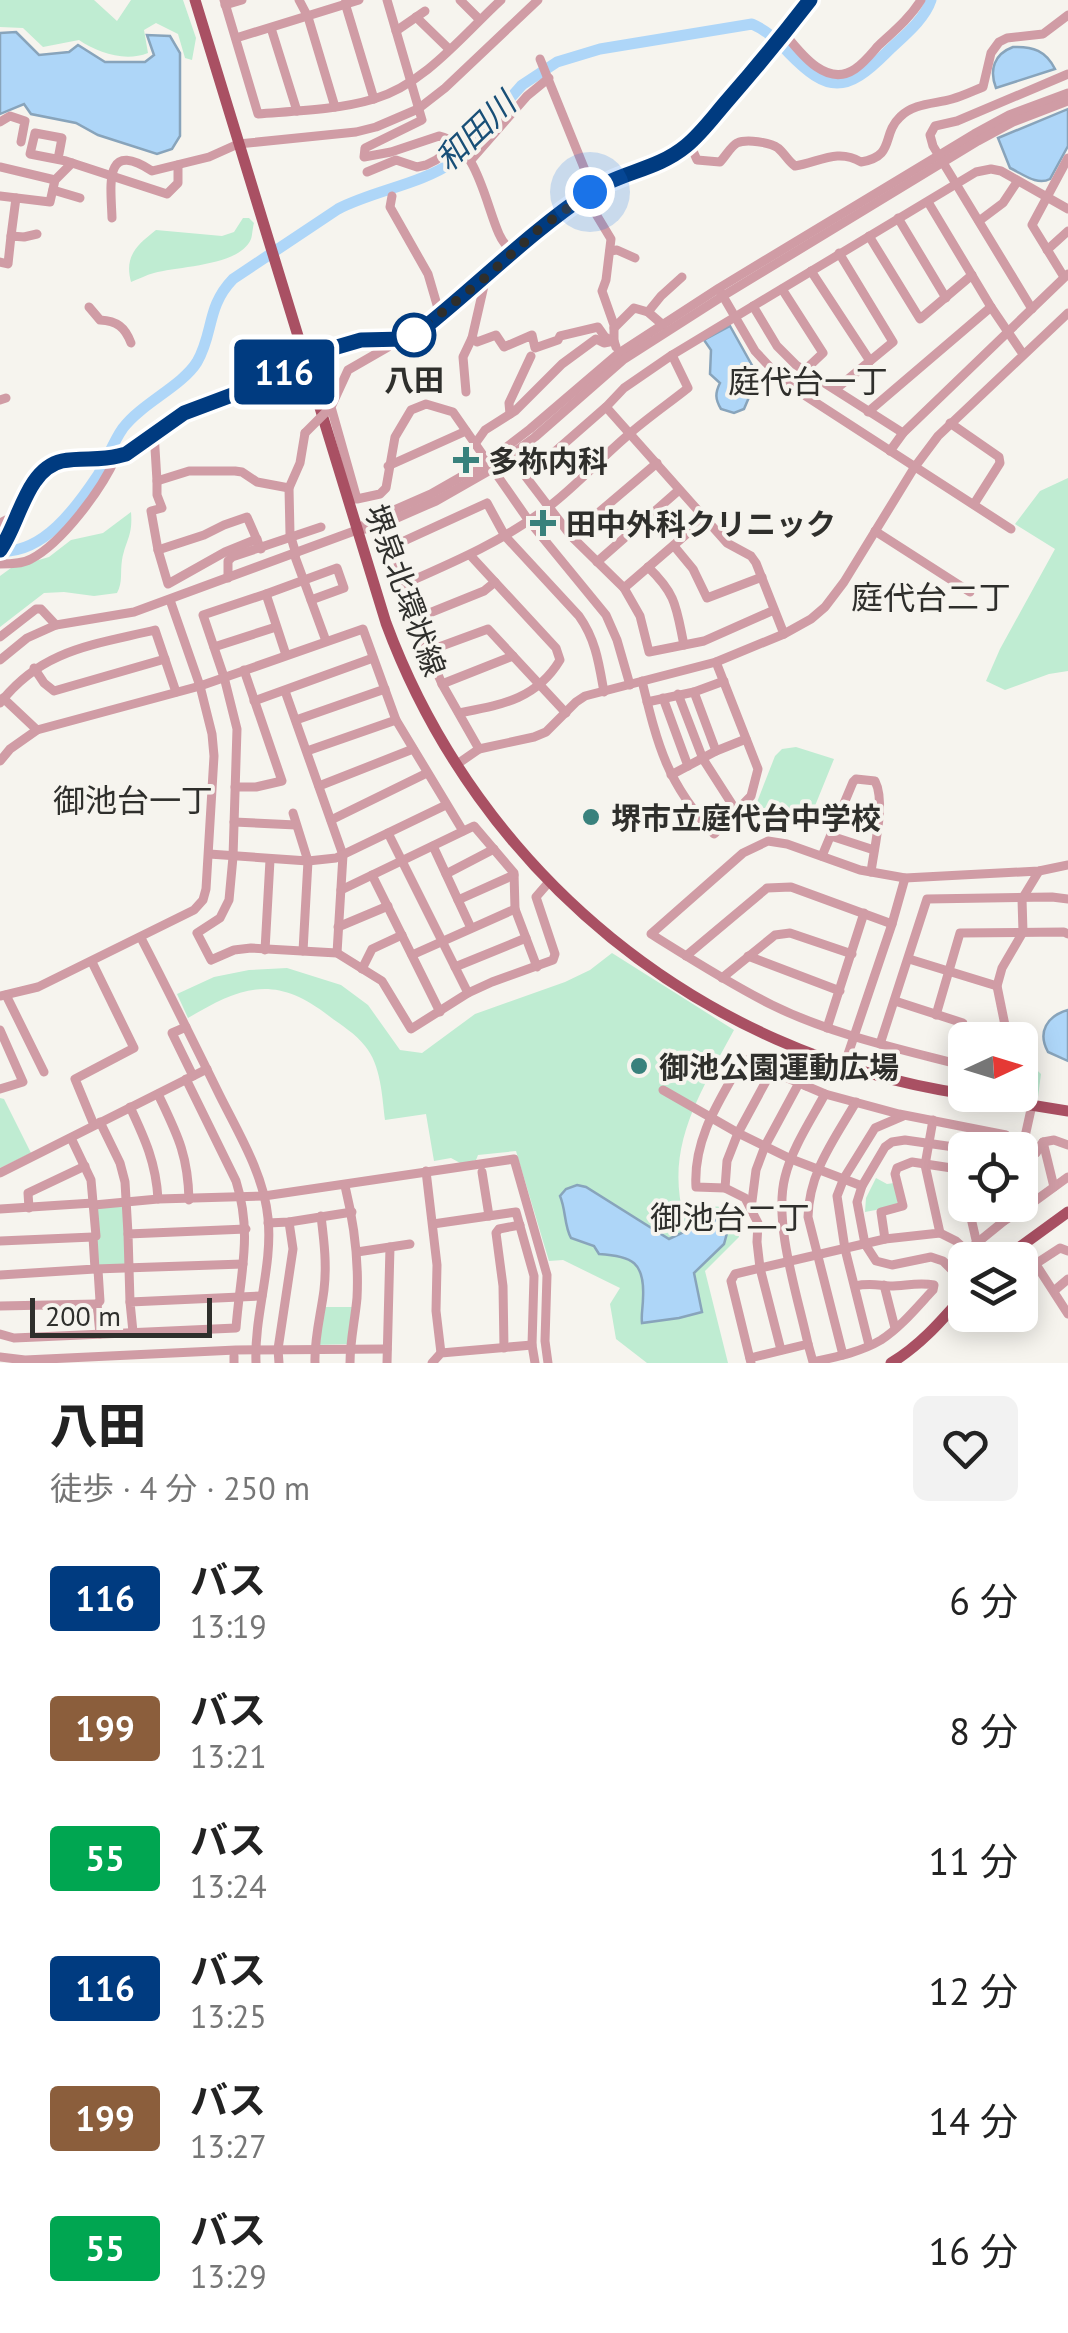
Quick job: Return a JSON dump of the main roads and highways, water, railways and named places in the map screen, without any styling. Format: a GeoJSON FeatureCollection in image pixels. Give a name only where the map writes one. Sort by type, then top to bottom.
{"type":"FeatureCollection","features":[{"type":"Feature","properties":{"kind":"main road","name":"堺泉北環状線"},"geometry":{"type":"LineString","coordinates":[[195,0],[398,656],[456,765],[495,821],[549,882],[646,966],[763,1034],[844,1066],[948,1092]]}},
{"type":"Feature","properties":{"kind":"main road"},"geometry":{"type":"LineString","coordinates":[[2,545],[32,485],[42,472],[61,461],[115,458],[184,413],[267,382],[349,343],[410,337],[440,316],[539,229],[589,193],[658,165],[690,144],[810,0]]}},
{"type":"Feature","properties":{"kind":"main road","name":"堺泉北環状線"},"geometry":{"type":"LineString","coordinates":[[1038,1106],[1068,1111]]}},
{"type":"Feature","properties":{"kind":"main road"},"geometry":{"type":"LineString","coordinates":[[1027,1242],[1068,1212]]}},
{"type":"Feature","properties":{"kind":"main road"},"geometry":{"type":"LineString","coordinates":[[891,1363],[909,1352],[948,1314]]}},
{"type":"Feature","properties":{"kind":"water"},"geometry":{"type":"Polygon","coordinates":[[[16,32],[39,55],[69,52],[78,45],[105,62],[145,62],[154,55],[147,35],[170,36],[180,53],[180,136],[172,149],[157,154],[98,135],[76,123],[31,114],[24,104],[0,114],[0,33],[16,32]]]}},
{"type":"Feature","properties":{"kind":"water"},"geometry":{"type":"Polygon","coordinates":[[[1013,47],[1038,51],[1055,69],[996,88],[995,63],[1013,47]]]}},
{"type":"Feature","properties":{"kind":"water"},"geometry":{"type":"Polygon","coordinates":[[[1068,109],[1068,146],[1050,179],[1035,180],[1010,168],[998,138],[1068,109]]]}},
{"type":"Feature","properties":{"kind":"water"},"geometry":{"type":"Polygon","coordinates":[[[730,326],[758,376],[744,409],[734,413],[721,409],[718,402],[720,383],[710,374],[711,350],[704,340],[730,326]]]}},
{"type":"Feature","properties":{"kind":"water"},"geometry":{"type":"Polygon","coordinates":[[[1068,1010],[1068,1061],[1048,1052],[1044,1032],[1050,1021],[1068,1010]]]}},
{"type":"Feature","properties":{"kind":"water"},"geometry":{"type":"Polygon","coordinates":[[[577,1185],[669,1239],[707,1221],[716,1220],[724,1226],[724,1244],[694,1273],[702,1312],[642,1323],[642,1276],[634,1263],[599,1254],[594,1246],[571,1238],[560,1196],[577,1185]]]}},
{"type":"Feature","properties":{"kind":"waterway","name":"和田川"},"geometry":{"type":"LineString","coordinates":[[0,551],[30,545],[69,514],[98,475],[123,428],[197,362],[218,300],[233,279],[338,209],[453,162],[522,85],[557,62],[600,49],[752,24],[815,76],[837,83],[859,76],[872,66],[918,22],[931,0]]}},
{"type":"Feature","properties":{"kind":"place","name":"八田"},"geometry":{"type":"Point","coordinates":[414,335]}},
{"type":"Feature","properties":{"kind":"place","name":"多祢内科"},"geometry":{"type":"Point","coordinates":[466,460]}},
{"type":"Feature","properties":{"kind":"place","name":"田中外科クリニック"},"geometry":{"type":"Point","coordinates":[543,523]}},
{"type":"Feature","properties":{"kind":"place","name":"堺市立庭代台中学校"},"geometry":{"type":"Point","coordinates":[591,817]}},
{"type":"Feature","properties":{"kind":"place","name":"御池公園運動広場"},"geometry":{"type":"Point","coordinates":[639,1066]}},
{"type":"Feature","properties":{"kind":"district","name":"庭代台一丁"},"geometry":{"type":"Point","coordinates":[808,381]}},
{"type":"Feature","properties":{"kind":"district","name":"庭代台二丁"},"geometry":{"type":"Point","coordinates":[931,597]}},
{"type":"Feature","properties":{"kind":"district","name":"御池台一丁"},"geometry":{"type":"Point","coordinates":[133,800]}},
{"type":"Feature","properties":{"kind":"district","name":"御池台二丁"},"geometry":{"type":"Point","coordinates":[730,1217]}}]}
